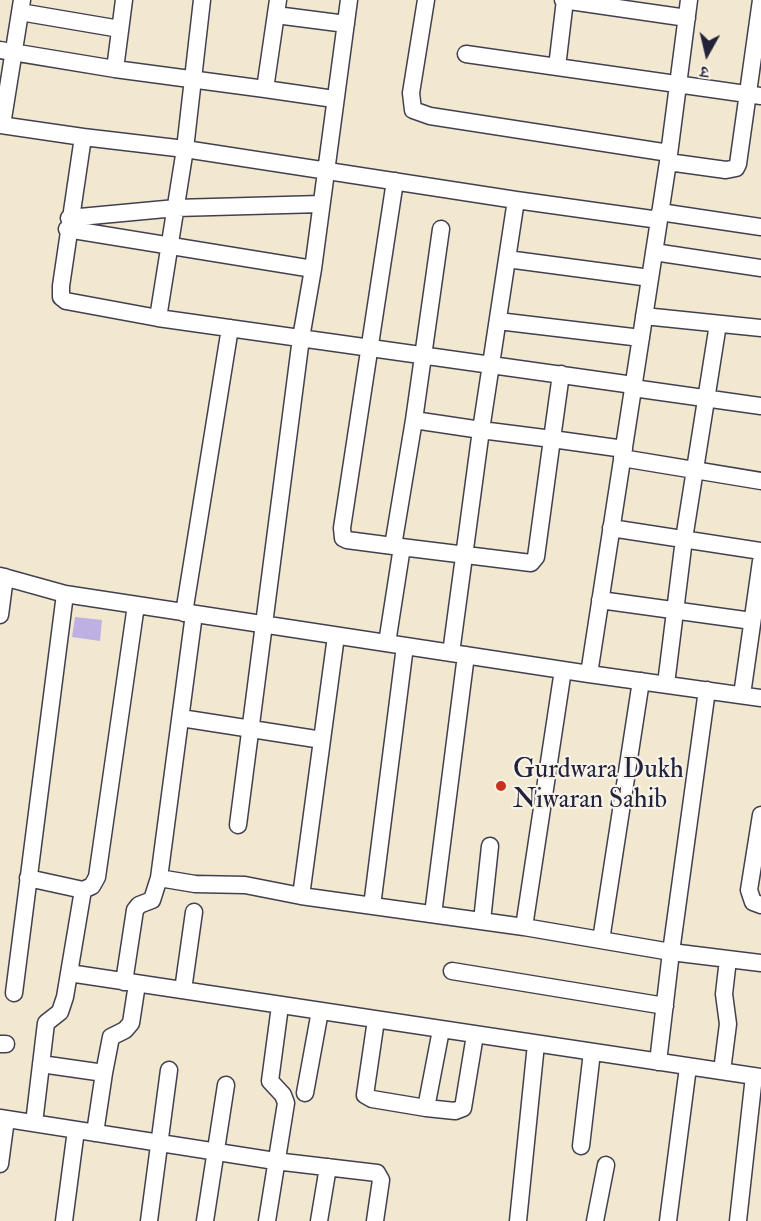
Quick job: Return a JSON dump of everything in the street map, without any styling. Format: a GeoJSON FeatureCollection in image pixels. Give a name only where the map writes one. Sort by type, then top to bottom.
{"type":"FeatureCollection","features":[{"type":"Feature","properties":{"kind":"street"},"geometry":{"type":"LineString","coordinates":[[115,69],[124,0]]}},
{"type":"Feature","properties":{"kind":"street"},"geometry":{"type":"LineString","coordinates":[[158,318],[185,148],[191,79],[202,0]]}},
{"type":"Feature","properties":{"kind":"street"},"geometry":{"type":"LineString","coordinates":[[238,825],[301,338],[313,269],[349,0]]}},
{"type":"Feature","properties":{"kind":"street"},"geometry":{"type":"LineString","coordinates":[[426,0],[411,93],[411,107],[416,112],[668,157],[726,170],[735,168],[754,95],[761,0]]}},
{"type":"Feature","properties":{"kind":"street"},"geometry":{"type":"LineString","coordinates":[[556,67],[564,0],[687,18]]}},
{"type":"Feature","properties":{"kind":"street"},"geometry":{"type":"LineString","coordinates":[[589,674],[654,252],[689,0]]}},
{"type":"Feature","properties":{"kind":"street"},"geometry":{"type":"LineString","coordinates":[[120,29],[21,6],[8,51],[1,125],[185,148],[516,200],[761,226]]}},
{"type":"Feature","properties":{"kind":"street"},"geometry":{"type":"LineString","coordinates":[[266,89],[277,8],[346,24]]}},
{"type":"Feature","properties":{"kind":"street"},"geometry":{"type":"LineString","coordinates":[[8,51],[115,69],[334,99]]}},
{"type":"Feature","properties":{"kind":"street"},"geometry":{"type":"LineString","coordinates":[[466,54],[754,95]]}},
{"type":"Feature","properties":{"kind":"street"},"geometry":{"type":"LineString","coordinates":[[82,136],[68,224],[61,297],[73,303],[158,318],[561,374],[761,406]]}},
{"type":"Feature","properties":{"kind":"street"},"geometry":{"type":"LineString","coordinates":[[395,180],[342,534],[347,540],[522,564],[534,560],[561,374]]}},
{"type":"Feature","properties":{"kind":"street"},"geometry":{"type":"LineString","coordinates":[[433,914],[458,654],[463,555],[516,200]]}},
{"type":"Feature","properties":{"kind":"street"},"geometry":{"type":"LineString","coordinates":[[68,224],[176,208],[321,204]]}},
{"type":"Feature","properties":{"kind":"street"},"geometry":{"type":"LineString","coordinates":[[68,224],[170,245],[313,269]]}},
{"type":"Feature","properties":{"kind":"street"},"geometry":{"type":"LineString","coordinates":[[387,644],[397,546],[441,229]]}},
{"type":"Feature","properties":{"kind":"street"},"geometry":{"type":"LineString","coordinates":[[654,252],[761,268]]}},
{"type":"Feature","properties":{"kind":"street"},"geometry":{"type":"LineString","coordinates":[[507,259],[650,278]]}},
{"type":"Feature","properties":{"kind":"street"},"geometry":{"type":"LineString","coordinates":[[644,316],[761,328]]}},
{"type":"Feature","properties":{"kind":"street"},"geometry":{"type":"LineString","coordinates":[[498,321],[640,338]]}},
{"type":"Feature","properties":{"kind":"street"},"geometry":{"type":"LineString","coordinates":[[666,684],[684,539],[718,324]]}},
{"type":"Feature","properties":{"kind":"street"},"geometry":{"type":"LineString","coordinates":[[96,1133],[111,1037],[127,1028],[131,1023],[130,983],[135,910],[140,904],[152,900],[159,878],[181,718],[189,614],[230,328]]}},
{"type":"Feature","properties":{"kind":"street"},"geometry":{"type":"LineString","coordinates":[[414,420],[552,439],[695,470],[761,481]]}},
{"type":"Feature","properties":{"kind":"street"},"geometry":{"type":"LineString","coordinates":[[611,528],[761,551]]}},
{"type":"Feature","properties":{"kind":"street"},"geometry":{"type":"LineString","coordinates":[[742,695],[761,561]]}},
{"type":"Feature","properties":{"kind":"street"},"geometry":{"type":"LineString","coordinates":[[0,615],[2,576],[65,594],[189,614],[761,698]]}},
{"type":"Feature","properties":{"kind":"street"},"geometry":{"type":"LineString","coordinates":[[14,993],[65,594]]}},
{"type":"Feature","properties":{"kind":"street"},"geometry":{"type":"LineString","coordinates":[[600,600],[752,621]]}},
{"type":"Feature","properties":{"kind":"street"},"geometry":{"type":"LineString","coordinates":[[28,878],[83,890],[92,886],[97,877],[136,605]]}},
{"type":"Feature","properties":{"kind":"street"},"geometry":{"type":"LineString","coordinates":[[301,896],[336,636]]}},
{"type":"Feature","properties":{"kind":"street"},"geometry":{"type":"LineString","coordinates":[[372,906],[405,646]]}},
{"type":"Feature","properties":{"kind":"street"},"geometry":{"type":"LineString","coordinates":[[524,927],[563,670]]}},
{"type":"Feature","properties":{"kind":"street"},"geometry":{"type":"LineString","coordinates":[[601,940],[640,681]]}},
{"type":"Feature","properties":{"kind":"street"},"geometry":{"type":"LineString","coordinates":[[658,1062],[707,690]]}},
{"type":"Feature","properties":{"kind":"street"},"geometry":{"type":"LineString","coordinates":[[181,718],[322,740]]}},
{"type":"Feature","properties":{"kind":"street"},"geometry":{"type":"LineString","coordinates":[[761,815],[759,839],[749,890],[753,902],[761,905]]}},
{"type":"Feature","properties":{"kind":"street"},"geometry":{"type":"LineString","coordinates":[[482,921],[489,846]]}},
{"type":"Feature","properties":{"kind":"street"},"geometry":{"type":"LineString","coordinates":[[159,878],[195,884],[245,885],[301,896],[524,927],[671,952],[761,963]]}},
{"type":"Feature","properties":{"kind":"street"},"geometry":{"type":"LineString","coordinates":[[34,1123],[46,1023],[62,1009],[83,890]]}},
{"type":"Feature","properties":{"kind":"street"},"geometry":{"type":"LineString","coordinates":[[183,990],[194,912]]}},
{"type":"Feature","properties":{"kind":"street"},"geometry":{"type":"LineString","coordinates":[[722,1071],[728,1024],[724,994],[728,958]]}},
{"type":"Feature","properties":{"kind":"street"},"geometry":{"type":"LineString","coordinates":[[452,971],[665,1006]]}},
{"type":"Feature","properties":{"kind":"street"},"geometry":{"type":"LineString","coordinates":[[69,973],[758,1077],[738,1221]]}},
{"type":"Feature","properties":{"kind":"street"},"geometry":{"type":"LineString","coordinates":[[267,1221],[285,1103],[283,1095],[270,1081],[269,1073],[280,1006]]}},
{"type":"Feature","properties":{"kind":"street"},"geometry":{"type":"LineString","coordinates":[[304,1094],[320,1011]]}},
{"type":"Feature","properties":{"kind":"street"},"geometry":{"type":"LineString","coordinates":[[376,1020],[365,1095],[372,1099],[426,1108],[454,1111],[463,1108],[475,1035]]}},
{"type":"Feature","properties":{"kind":"street"},"geometry":{"type":"LineString","coordinates":[[426,1108],[441,1030]]}},
{"type":"Feature","properties":{"kind":"street"},"geometry":{"type":"LineString","coordinates":[[518,1221],[536,1044]]}},
{"type":"Feature","properties":{"kind":"street"},"geometry":{"type":"LineString","coordinates":[[581,1146],[592,1052]]}},
{"type":"Feature","properties":{"kind":"street"},"geometry":{"type":"LineString","coordinates":[[41,1064],[104,1072]]}},
{"type":"Feature","properties":{"kind":"street"},"geometry":{"type":"LineString","coordinates":[[668,1221],[688,1067]]}},
{"type":"Feature","properties":{"kind":"street"},"geometry":{"type":"LineString","coordinates":[[149,1221],[169,1070]]}},
{"type":"Feature","properties":{"kind":"street"},"geometry":{"type":"LineString","coordinates":[[205,1221],[226,1084]]}},
{"type":"Feature","properties":{"kind":"street"},"geometry":{"type":"LineString","coordinates":[[0,1164],[3,1118],[275,1161],[370,1171],[379,1175],[375,1221]]}},
{"type":"Feature","properties":{"kind":"street"},"geometry":{"type":"LineString","coordinates":[[64,1221],[76,1130]]}},
{"type":"Feature","properties":{"kind":"street"},"geometry":{"type":"LineString","coordinates":[[595,1221],[606,1164]]}},
{"type":"Feature","properties":{"kind":"street"},"geometry":{"type":"LineString","coordinates":[[319,1221],[328,1167]]}},
{"type":"Feature","properties":{"kind":"building"},"geometry":{"type":"Polygon","coordinates":[[[75,617],[102,620],[100,641],[72,637],[75,617]]]}},
{"type":"Feature","properties":{"kind":"place","name":"Gurdwara Dukh Niwaran Sahib"},"geometry":{"type":"Point","coordinates":[501,786]}}]}
